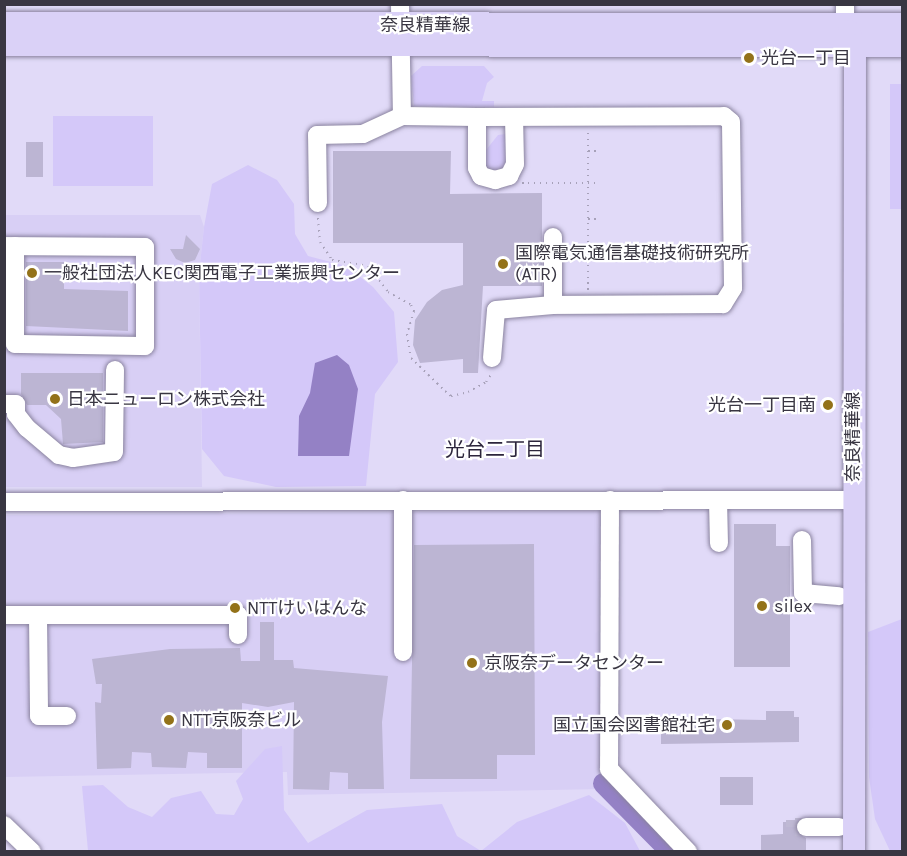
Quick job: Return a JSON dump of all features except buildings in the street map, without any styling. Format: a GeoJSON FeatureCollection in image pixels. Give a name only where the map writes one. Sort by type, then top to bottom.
{"type":"FeatureCollection","features":[{"type":"Feature","properties":{"kind":"main road","name":"奈良精華線"},"geometry":{"type":"LineString","coordinates":[[4,23],[846,30],[845,500],[854,852]]}},
{"type":"Feature","properties":{"kind":"main road"},"geometry":{"type":"LineString","coordinates":[[846,30],[903,24]]}},
{"type":"Feature","properties":{"kind":"main road","name":"奈良精華線"},"geometry":{"type":"LineString","coordinates":[[4,45],[400,25]]}},
{"type":"Feature","properties":{"kind":"main road"},"geometry":{"type":"LineString","coordinates":[[846,30],[903,46]]}},
{"type":"Feature","properties":{"kind":"main road","name":"奈良精華線"},"geometry":{"type":"LineString","coordinates":[[839,852],[839,596],[845,500]]}},
{"type":"Feature","properties":{"kind":"street"},"geometry":{"type":"LineString","coordinates":[[400,25],[402,116]]}},
{"type":"Feature","properties":{"kind":"street"},"geometry":{"type":"LineString","coordinates":[[318,203],[317,135],[363,134],[402,116],[724,116],[731,122],[733,288],[723,304],[588,307],[553,305],[496,310],[492,358]]}},
{"type":"Feature","properties":{"kind":"street"},"geometry":{"type":"LineString","coordinates":[[477,117],[477,168],[481,176],[501,178],[509,176],[515,164],[514,117]]}},
{"type":"Feature","properties":{"kind":"street"},"geometry":{"type":"LineString","coordinates":[[553,237],[553,305]]}},
{"type":"Feature","properties":{"kind":"street"},"geometry":{"type":"LineString","coordinates":[[10,246],[145,247],[145,346],[15,344],[10,246]]}},
{"type":"Feature","properties":{"kind":"street"},"geometry":{"type":"LineString","coordinates":[[4,404],[16,404],[16,414],[27,428],[59,454],[73,458],[114,452],[115,370]]}},
{"type":"Feature","properties":{"kind":"street"},"geometry":{"type":"LineString","coordinates":[[403,500],[404,652]]}},
{"type":"Feature","properties":{"kind":"street"},"geometry":{"type":"LineString","coordinates":[[610,500],[609,769],[688,852]]}},
{"type":"Feature","properties":{"kind":"street"},"geometry":{"type":"LineString","coordinates":[[718,500],[719,543]]}},
{"type":"Feature","properties":{"kind":"street"},"geometry":{"type":"LineString","coordinates":[[4,502],[845,500]]}},
{"type":"Feature","properties":{"kind":"street"},"geometry":{"type":"LineString","coordinates":[[802,540],[803,593],[839,596]]}},
{"type":"Feature","properties":{"kind":"street"},"geometry":{"type":"LineString","coordinates":[[4,615],[238,615],[238,635]]}},
{"type":"Feature","properties":{"kind":"street"},"geometry":{"type":"LineString","coordinates":[[38,616],[39,716],[67,716]]}},
{"type":"Feature","properties":{"kind":"street"},"geometry":{"type":"LineString","coordinates":[[4,825],[32,852]]}},
{"type":"Feature","properties":{"kind":"street"},"geometry":{"type":"LineString","coordinates":[[807,827],[839,827]]}},
{"type":"Feature","properties":{"kind":"path"},"geometry":{"type":"LineString","coordinates":[[588,116],[588,307]]}},
{"type":"Feature","properties":{"kind":"path"},"geometry":{"type":"LineString","coordinates":[[588,151],[599,151]]}},
{"type":"Feature","properties":{"kind":"path"},"geometry":{"type":"LineString","coordinates":[[501,178],[509,183],[600,183]]}},
{"type":"Feature","properties":{"kind":"path"},"geometry":{"type":"LineString","coordinates":[[318,203],[319,238],[325,251],[336,262],[368,266],[388,292],[411,305],[414,311],[407,334],[411,358],[445,391],[460,394],[486,382],[492,376],[492,358]]}},
{"type":"Feature","properties":{"kind":"path"},"geometry":{"type":"LineString","coordinates":[[588,219],[599,219]]}},
{"type":"Feature","properties":{"kind":"path"},"geometry":{"type":"LineString","coordinates":[[588,254],[599,254]]}},
{"type":"Feature","properties":{"kind":"shaded area"},"geometry":{"type":"Polygon","coordinates":[[[422,66],[484,66],[494,77],[487,83],[482,101],[494,101],[494,107],[414,106],[411,76],[422,66]]]}},
{"type":"Feature","properties":{"kind":"shaded area"},"geometry":{"type":"Polygon","coordinates":[[[890,84],[902,84],[902,209],[890,209],[890,84]]]}},
{"type":"Feature","properties":{"kind":"shaded area"},"geometry":{"type":"Polygon","coordinates":[[[53,116],[153,116],[153,186],[53,186],[53,116]]]}},
{"type":"Feature","properties":{"kind":"shaded area"},"geometry":{"type":"Polygon","coordinates":[[[506,134],[509,162],[502,171],[486,172],[482,155],[498,135],[506,134]]]}},
{"type":"Feature","properties":{"kind":"shaded area"},"geometry":{"type":"Polygon","coordinates":[[[248,165],[277,180],[294,204],[295,234],[308,256],[346,266],[373,287],[394,312],[398,362],[375,394],[366,486],[276,487],[224,476],[202,449],[199,273],[204,227],[212,184],[248,165]]]}},
{"type":"Feature","properties":{"kind":"shaded area"},"geometry":{"type":"Polygon","coordinates":[[[5,215],[200,215],[204,227],[199,273],[202,487],[5,487],[5,215]]]}},
{"type":"Feature","properties":{"kind":"shaded area"},"geometry":{"type":"Polygon","coordinates":[[[337,355],[349,365],[358,389],[349,456],[298,456],[299,416],[310,393],[315,363],[337,355]]]}},
{"type":"Feature","properties":{"kind":"shaded area"},"geometry":{"type":"Polygon","coordinates":[[[601,511],[603,789],[288,795],[287,772],[5,777],[6,515],[601,511]]]}},
{"type":"Feature","properties":{"kind":"shaded area"},"geometry":{"type":"Polygon","coordinates":[[[902,619],[902,851],[890,851],[875,819],[869,777],[868,632],[902,619]]]}},
{"type":"Feature","properties":{"kind":"shaded area"},"geometry":{"type":"Polygon","coordinates":[[[282,746],[284,810],[308,843],[367,810],[442,804],[457,836],[481,851],[88,851],[82,786],[103,785],[128,807],[152,817],[171,798],[201,791],[216,814],[234,815],[243,799],[236,781],[265,749],[282,746]]]}},
{"type":"Feature","properties":{"kind":"shaded area"},"geometry":{"type":"Polygon","coordinates":[[[589,795],[625,823],[640,851],[481,851],[517,822],[589,795]]]}},
{"type":"Feature","properties":{"kind":"waterway"},"geometry":{"type":"LineString","coordinates":[[603,783],[671,852]]}},
{"type":"Feature","properties":{"kind":"tunnel"},"geometry":{"type":"LineString","coordinates":[[795,820],[795,827],[806,827]]}},
{"type":"Feature","properties":{"kind":"place","name":"光台一丁目"},"geometry":{"type":"Point","coordinates":[749,58]}},
{"type":"Feature","properties":{"kind":"place","name":"国際電気通信基礎技術研究所 (ATR)"},"geometry":{"type":"Point","coordinates":[503,264]}},
{"type":"Feature","properties":{"kind":"place","name":"一般社団法人KEC関西電子工業振興センター"},"geometry":{"type":"Point","coordinates":[32,273]}},
{"type":"Feature","properties":{"kind":"place","name":"日本ニューロン株式会社"},"geometry":{"type":"Point","coordinates":[55,399]}},
{"type":"Feature","properties":{"kind":"place","name":"光台一丁目南"},"geometry":{"type":"Point","coordinates":[828,405]}},
{"type":"Feature","properties":{"kind":"place","name":"silex"},"geometry":{"type":"Point","coordinates":[762,606]}},
{"type":"Feature","properties":{"kind":"place","name":"NTTけいはんな"},"geometry":{"type":"Point","coordinates":[235,608]}},
{"type":"Feature","properties":{"kind":"place","name":"京阪奈データセンター"},"geometry":{"type":"Point","coordinates":[472,663]}},
{"type":"Feature","properties":{"kind":"place","name":"NTT京阪奈ビル"},"geometry":{"type":"Point","coordinates":[169,720]}},
{"type":"Feature","properties":{"kind":"place","name":"国立国会図書館社宅"},"geometry":{"type":"Point","coordinates":[727,725]}},
{"type":"Feature","properties":{"kind":"district","name":"光台二丁目"},"geometry":{"type":"Point","coordinates":[495,449]}}]}
